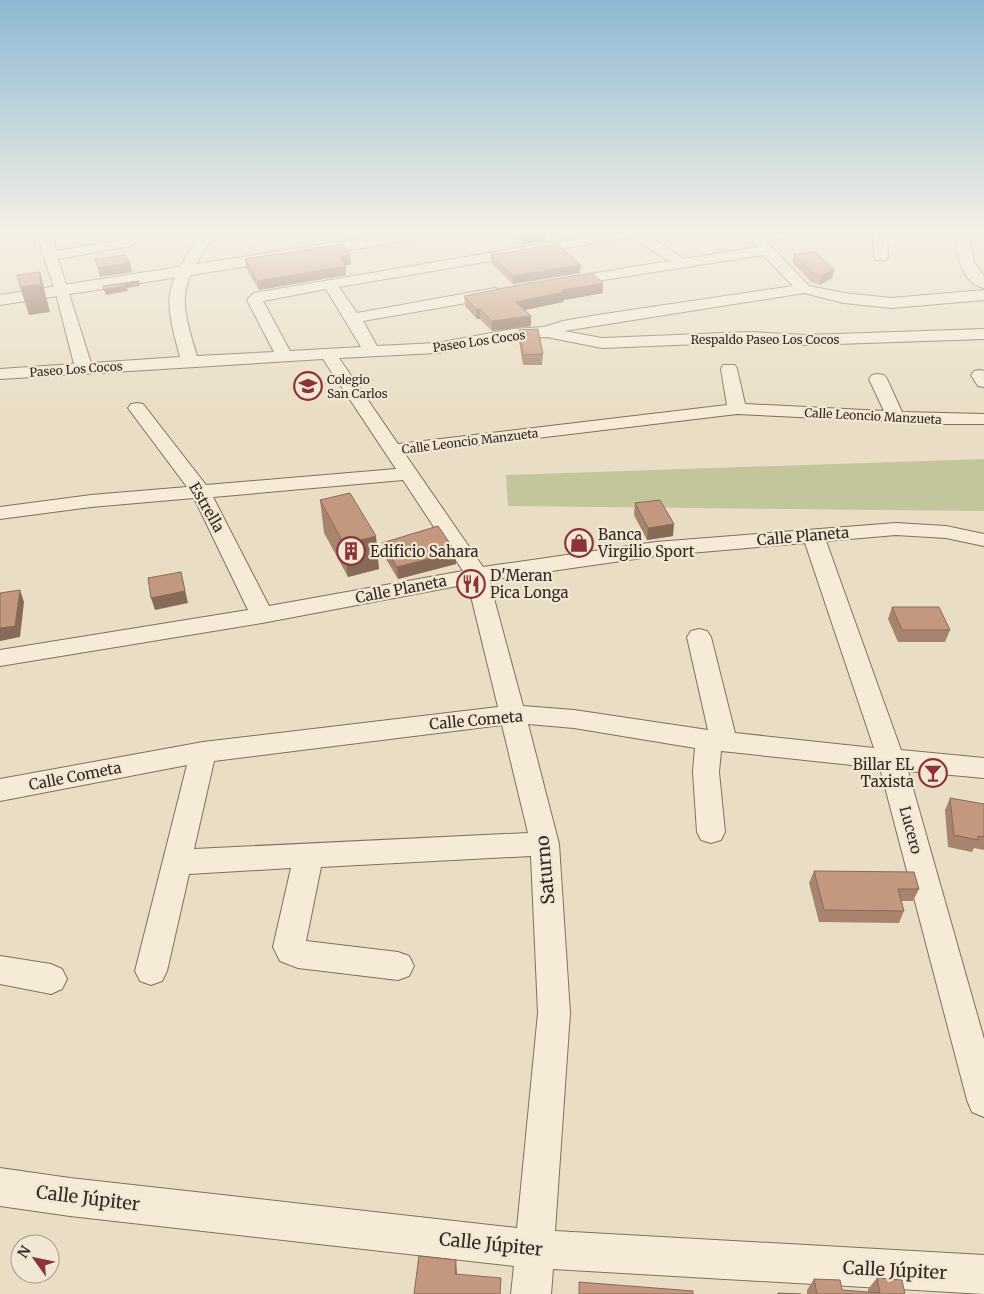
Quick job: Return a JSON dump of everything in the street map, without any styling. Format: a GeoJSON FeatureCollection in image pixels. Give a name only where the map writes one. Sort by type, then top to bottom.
{"type":"FeatureCollection","features":[{"type":"Feature","properties":{"kind":"street"},"geometry":{"type":"LineString","coordinates":[[0,300],[35,294]]}},
{"type":"Feature","properties":{"kind":"street"},"geometry":{"type":"LineString","coordinates":[[63,294],[84,368]]}},
{"type":"Feature","properties":{"kind":"street"},"geometry":{"type":"LineString","coordinates":[[177,294],[176,307],[190,360]]}},
{"type":"Feature","properties":{"kind":"street"},"geometry":{"type":"LineString","coordinates":[[269,294],[260,296],[255,300],[284,355]]}},
{"type":"Feature","properties":{"kind":"street"},"geometry":{"type":"LineString","coordinates":[[337,294],[372,352]]}},
{"type":"Feature","properties":{"kind":"street"},"geometry":{"type":"LineString","coordinates":[[353,318],[489,294]]}},
{"type":"Feature","properties":{"kind":"street","name":"Paseo Los Cocos"},"geometry":{"type":"LineString","coordinates":[[0,374],[190,360],[437,348],[513,334],[546,332],[563,326],[604,318],[767,294]]}},
{"type":"Feature","properties":{"kind":"street","name":"Paseo Los Cocos"},"geometry":{"type":"LineString","coordinates":[[828,294],[891,303],[984,295]]}},
{"type":"Feature","properties":{"kind":"street"},"geometry":{"type":"LineString","coordinates":[[891,303],[927,336]]}},
{"type":"Feature","properties":{"kind":"street","name":"Respaldo Paseo Los Cocos"},"geometry":{"type":"LineString","coordinates":[[546,332],[602,343],[750,337],[806,340],[984,334]]}},
{"type":"Feature","properties":{"kind":"street"},"geometry":{"type":"LineString","coordinates":[[328,354],[392,450]]}},
{"type":"Feature","properties":{"kind":"street"},"geometry":{"type":"LineString","coordinates":[[729,369],[737,409]]}},
{"type":"Feature","properties":{"kind":"street"},"geometry":{"type":"LineString","coordinates":[[878,380],[896,417]]}},
{"type":"Feature","properties":{"kind":"street","name":"Estrella"},"geometry":{"type":"LineString","coordinates":[[137,408],[201,492],[262,614]]}},
{"type":"Feature","properties":{"kind":"street","name":"Calle Leoncio Manzueta"},"geometry":{"type":"LineString","coordinates":[[409,474],[392,450],[737,409],[896,417],[984,419]]}},
{"type":"Feature","properties":{"kind":"street","name":"Calle Leoncio Manzueta"},"geometry":{"type":"LineString","coordinates":[[0,513],[91,501],[409,474]]}},
{"type":"Feature","properties":{"kind":"street","name":"Saturno"},"geometry":{"type":"LineString","coordinates":[[409,474],[476,574],[545,844],[554,1013],[531,1294]]}},
{"type":"Feature","properties":{"kind":"street","name":"Calle Planeta"},"geometry":{"type":"LineString","coordinates":[[0,658],[262,614],[476,574],[656,549],[896,529],[946,532],[983,542]]}},
{"type":"Feature","properties":{"kind":"street","name":"Lucero"},"geometry":{"type":"LineString","coordinates":[[814,535],[891,759],[982,1081]]}},
{"type":"Feature","properties":{"kind":"street"},"geometry":{"type":"LineString","coordinates":[[699,637],[717,741],[706,772],[712,832]]}},
{"type":"Feature","properties":{"kind":"street","name":"Calle Cometa"},"geometry":{"type":"LineString","coordinates":[[0,790],[203,752],[513,714],[574,719],[717,741],[984,768]]}},
{"type":"Feature","properties":{"kind":"street"},"geometry":{"type":"LineString","coordinates":[[151,971],[203,752]]}},
{"type":"Feature","properties":{"kind":"street"},"geometry":{"type":"LineString","coordinates":[[177,862],[545,844]]}},
{"type":"Feature","properties":{"kind":"street"},"geometry":{"type":"LineString","coordinates":[[309,855],[289,947],[291,951],[298,954],[398,966]]}},
{"type":"Feature","properties":{"kind":"street"},"geometry":{"type":"LineString","coordinates":[[0,970],[52,979]]}},
{"type":"Feature","properties":{"kind":"street","name":"Calle Júpiter"},"geometry":{"type":"LineString","coordinates":[[0,1186],[70,1197],[536,1249],[984,1275]]}},
{"type":"Feature","properties":{"kind":"green space"},"geometry":{"type":"Polygon","coordinates":[[[984,459],[984,511],[508,506],[506,475],[984,459]]]}},
{"type":"Feature","properties":{"kind":"building"},"geometry":{"type":"Polygon","coordinates":[[[553,294],[516,302],[531,316],[492,321],[480,309],[476,309],[464,296],[553,294]]]}},
{"type":"Feature","properties":{"kind":"building"},"geometry":{"type":"Polygon","coordinates":[[[538,329],[543,354],[523,355],[519,330],[538,329]]]}},
{"type":"Feature","properties":{"kind":"building"},"geometry":{"type":"Polygon","coordinates":[[[350,493],[376,536],[344,544],[320,500],[350,493]]]}},
{"type":"Feature","properties":{"kind":"building"},"geometry":{"type":"Polygon","coordinates":[[[660,500],[674,524],[648,528],[635,503],[660,500]]]}},
{"type":"Feature","properties":{"kind":"building"},"geometry":{"type":"Polygon","coordinates":[[[438,526],[456,552],[397,567],[382,543],[438,526]]]}},
{"type":"Feature","properties":{"kind":"building"},"geometry":{"type":"Polygon","coordinates":[[[181,572],[185,591],[151,598],[148,578],[181,572]]]}},
{"type":"Feature","properties":{"kind":"building"},"geometry":{"type":"Polygon","coordinates":[[[20,590],[15,626],[0,628],[0,593],[20,590]]]}},
{"type":"Feature","properties":{"kind":"building"},"geometry":{"type":"Polygon","coordinates":[[[892,607],[939,607],[950,630],[902,630],[892,607]]]}},
{"type":"Feature","properties":{"kind":"building"},"geometry":{"type":"Polygon","coordinates":[[[950,798],[984,804],[984,837],[978,836],[978,840],[954,835],[950,798]]]}},
{"type":"Feature","properties":{"kind":"building"},"geometry":{"type":"Polygon","coordinates":[[[814,871],[914,872],[919,889],[898,889],[904,911],[824,910],[814,871]]]}},
{"type":"Feature","properties":{"kind":"building"},"geometry":{"type":"Polygon","coordinates":[[[419,1256],[456,1260],[455,1274],[501,1278],[500,1294],[414,1294],[419,1256]]]}},
{"type":"Feature","properties":{"kind":"building"},"geometry":{"type":"Polygon","coordinates":[[[877,1278],[902,1280],[905,1294],[817,1294],[814,1279],[840,1280],[842,1290],[880,1293],[877,1278]]]}},
{"type":"Feature","properties":{"kind":"building"},"geometry":{"type":"Polygon","coordinates":[[[579,1282],[693,1291],[693,1294],[579,1294],[579,1282]]]}},
{"type":"Feature","properties":{"kind":"place","name":"Colegio San Carlos"},"geometry":{"type":"Point","coordinates":[308,386]}},
{"type":"Feature","properties":{"kind":"place","name":"Banca Virgilio Sport"},"geometry":{"type":"Point","coordinates":[579,543]}},
{"type":"Feature","properties":{"kind":"place","name":"Edificio Sahara"},"geometry":{"type":"Point","coordinates":[351,551]}},
{"type":"Feature","properties":{"kind":"place","name":"D'Meran Pica Longa"},"geometry":{"type":"Point","coordinates":[471,584]}},
{"type":"Feature","properties":{"kind":"place","name":"Billar EL Taxista"},"geometry":{"type":"Point","coordinates":[933,773]}}]}
